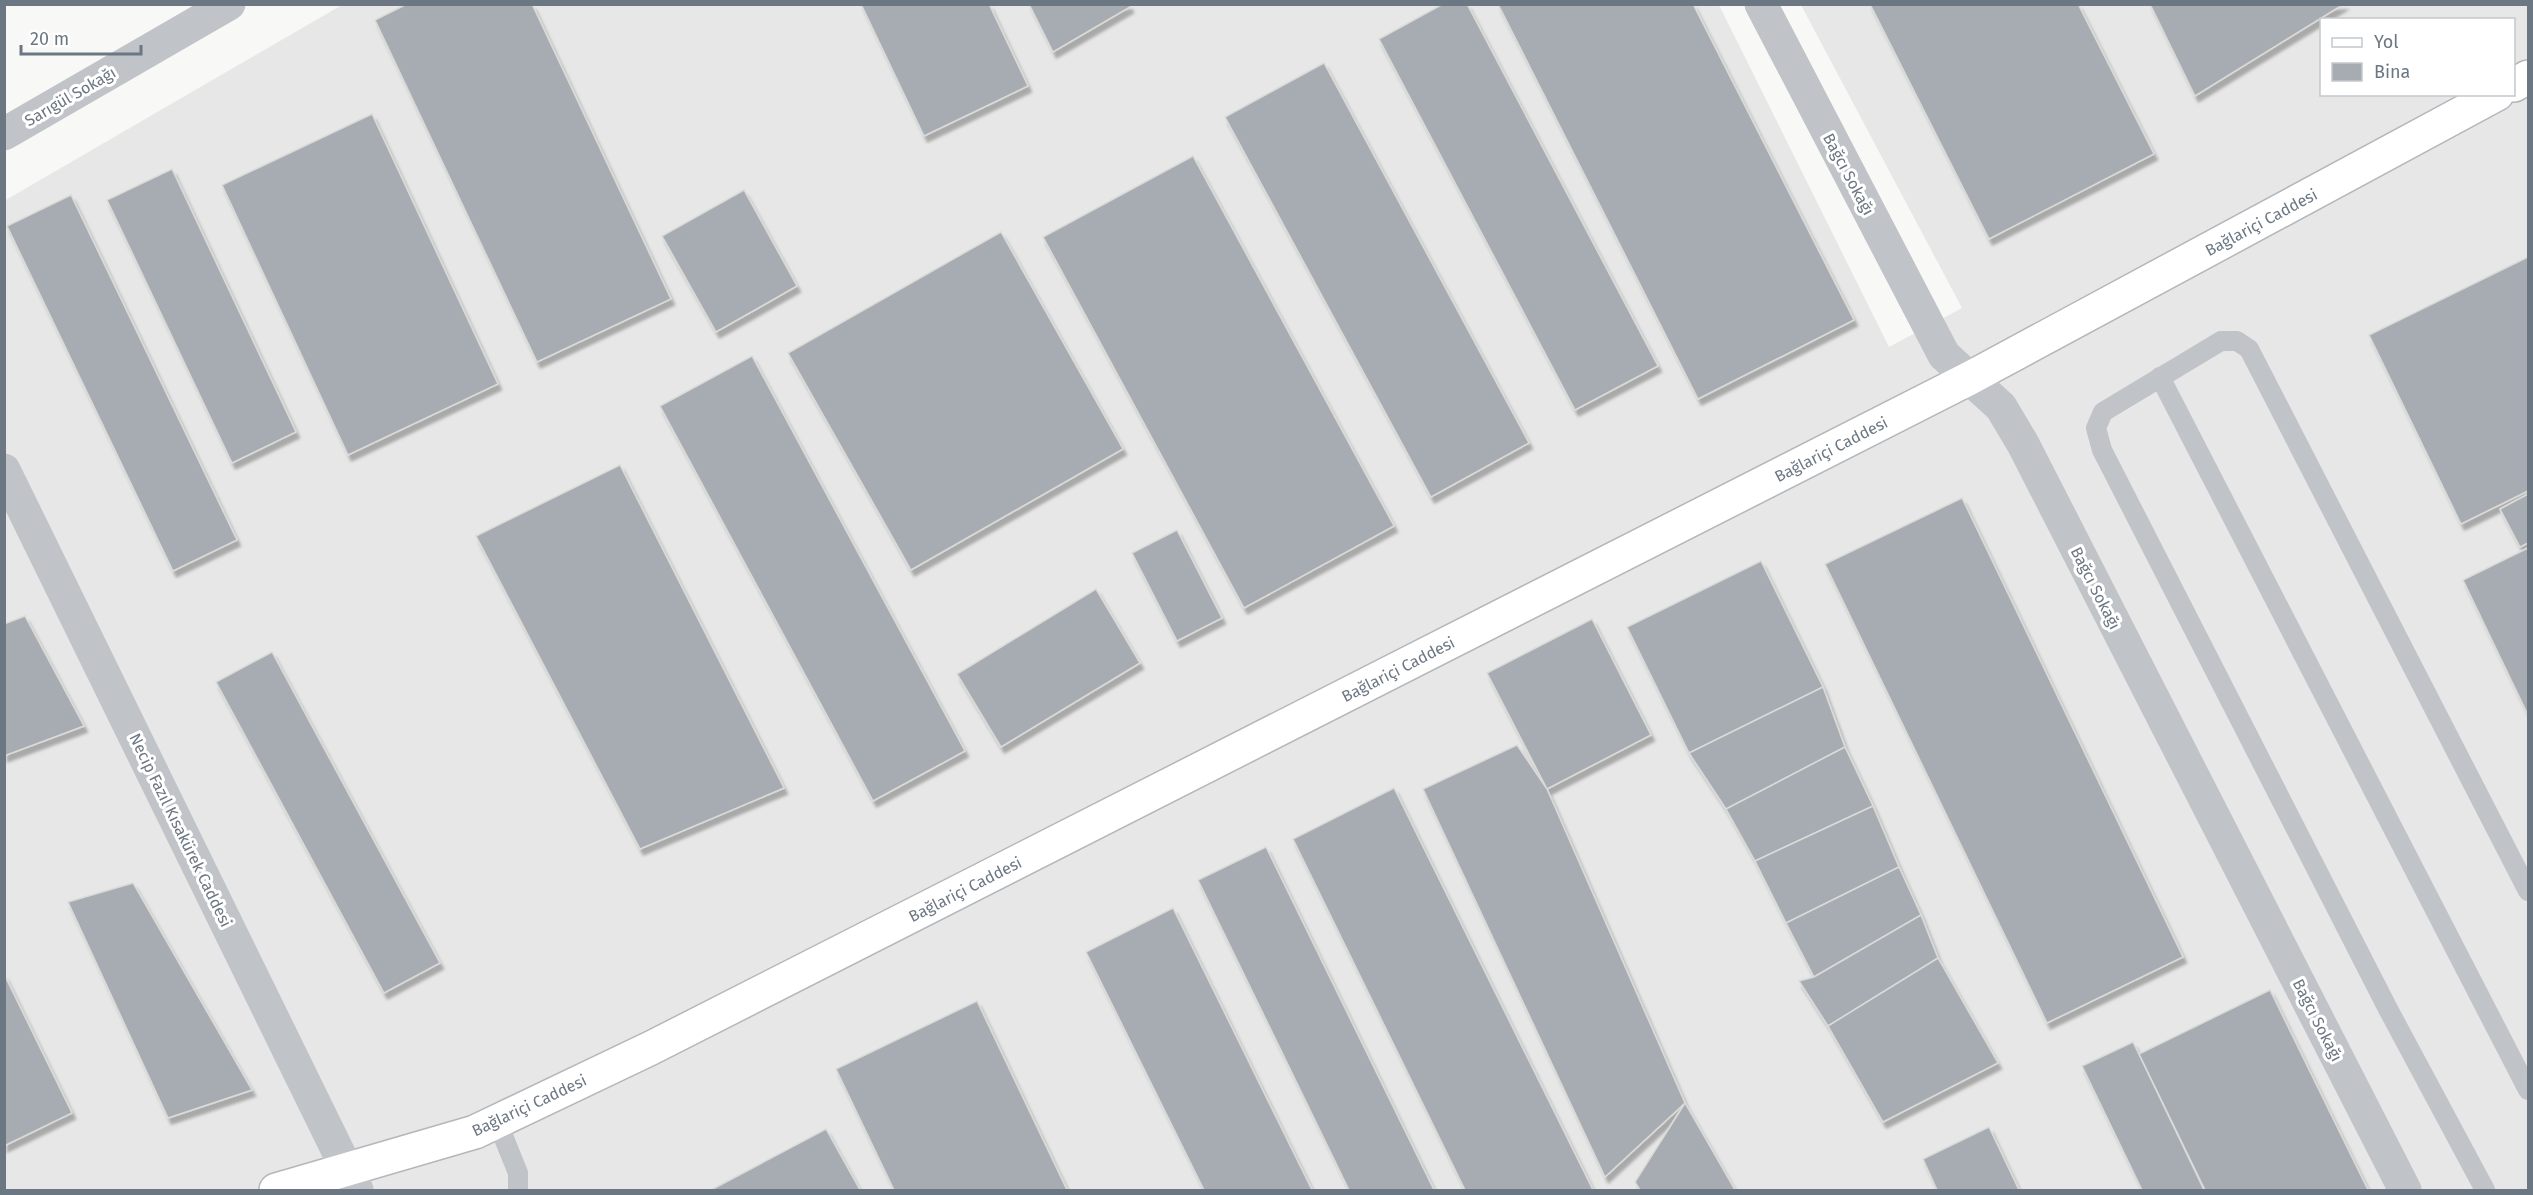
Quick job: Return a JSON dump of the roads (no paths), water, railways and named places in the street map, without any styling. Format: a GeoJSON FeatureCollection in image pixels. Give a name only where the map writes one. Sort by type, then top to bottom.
{"type":"FeatureCollection","features":[{"type":"Feature","properties":{"kind":"main road"},"geometry":{"type":"LineString","coordinates":[[2515,85],[2529,77]]}},
{"type":"Feature","properties":{"kind":"main road","name":"Bağlariçi Caddesi"},"geometry":{"type":"LineString","coordinates":[[276,1191],[351,1180],[475,1132],[651,1048],[1970,378],[2493,96]]}},
{"type":"Feature","properties":{"kind":"street","name":"Sarıgül Sokağı"},"geometry":{"type":"LineString","coordinates":[[4,134],[229,4]]}},
{"type":"Feature","properties":{"kind":"street","name":"Bağcı Sokağı"},"geometry":{"type":"LineString","coordinates":[[1761,4],[1944,355],[2001,407],[2023,444],[2405,1191]]}},
{"type":"Feature","properties":{"kind":"street","name":"Necip Fazıl Kısakürek Caddesi"},"geometry":{"type":"LineString","coordinates":[[4,470],[351,1180]]}},
{"type":"Feature","properties":{"kind":"lane"},"geometry":{"type":"LineString","coordinates":[[2485,1191],[2350,936],[2102,450],[2096,428],[2103,412],[2221,341],[2237,341],[2249,349],[2529,891]]}},
{"type":"Feature","properties":{"kind":"lane"},"geometry":{"type":"LineString","coordinates":[[2160,377],[2529,1090]]}},
{"type":"Feature","properties":{"kind":"lane"},"geometry":{"type":"LineString","coordinates":[[497,1121],[518,1173],[518,1191]]}}]}
